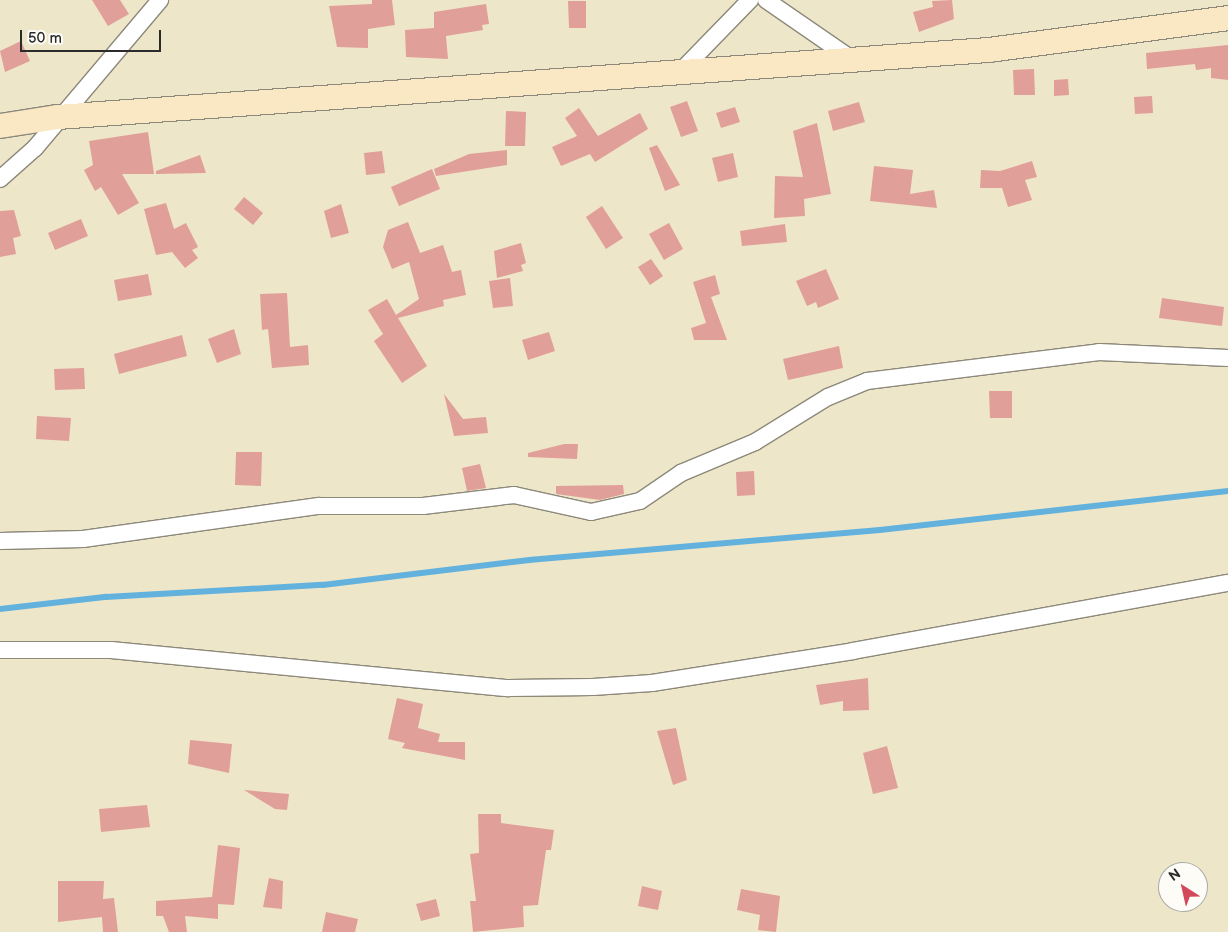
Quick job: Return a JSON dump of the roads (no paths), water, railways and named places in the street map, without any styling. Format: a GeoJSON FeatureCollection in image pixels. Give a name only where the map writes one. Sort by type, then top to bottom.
{"type":"FeatureCollection","features":[{"type":"Feature","properties":{"kind":"street"},"geometry":{"type":"LineString","coordinates":[[0,180],[35,148],[58,117],[160,0]]}},
{"type":"Feature","properties":{"kind":"street"},"geometry":{"type":"LineString","coordinates":[[677,75],[750,0]]}},
{"type":"Feature","properties":{"kind":"street"},"geometry":{"type":"LineString","coordinates":[[766,0],[850,58]]}},
{"type":"Feature","properties":{"kind":"street"},"geometry":{"type":"LineString","coordinates":[[0,126],[58,117],[677,75],[850,58],[989,50],[1228,18]]}},
{"type":"Feature","properties":{"kind":"street"},"geometry":{"type":"LineString","coordinates":[[0,542],[83,539],[319,506],[424,506],[514,495],[590,512],[640,501],[680,473],[755,442],[828,397],[867,381],[1099,352],[1228,358]]}},
{"type":"Feature","properties":{"kind":"street"},"geometry":{"type":"LineString","coordinates":[[0,650],[111,650],[509,688],[593,687],[652,683],[844,652],[1228,583]]}},
{"type":"Feature","properties":{"kind":"waterway"},"geometry":{"type":"LineString","coordinates":[[0,609],[106,597],[323,585],[529,560],[880,530],[1228,491]]}}]}
